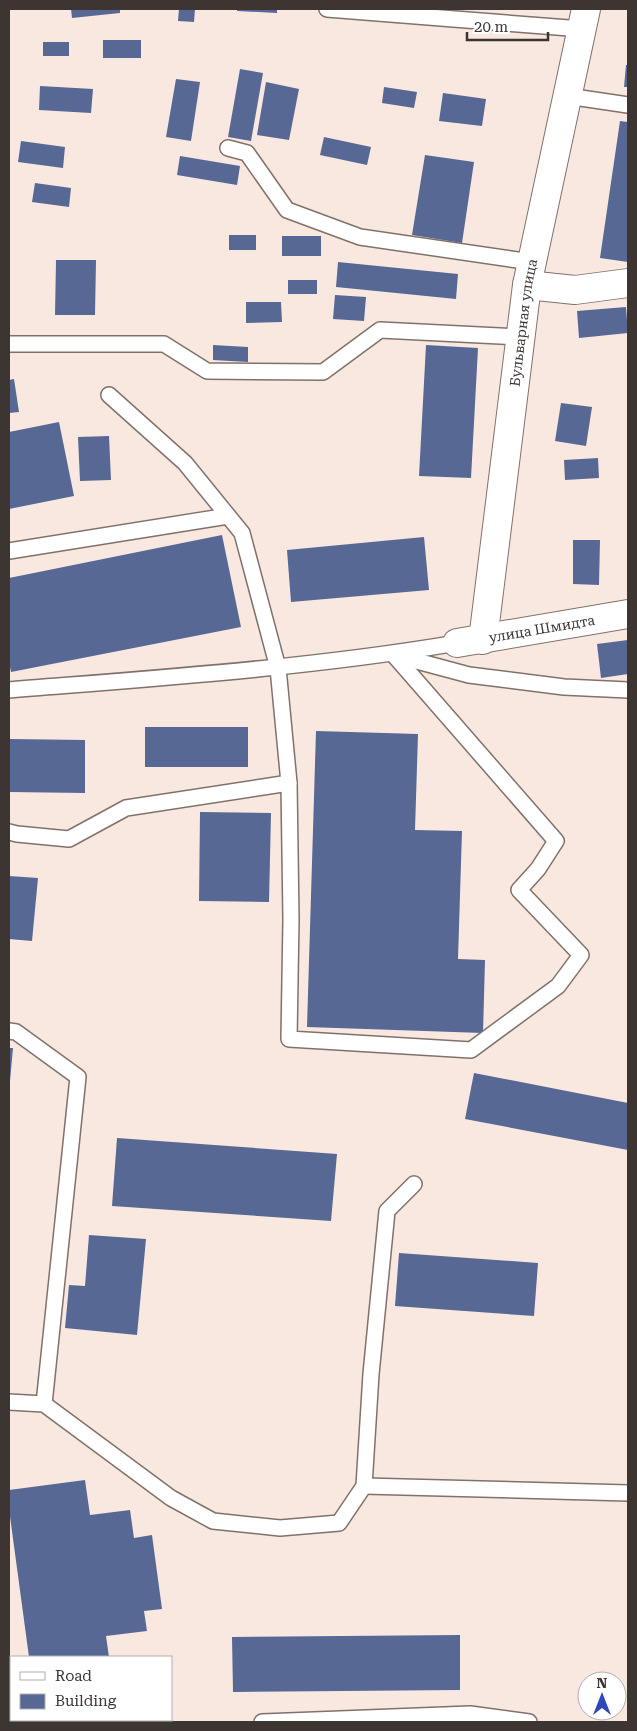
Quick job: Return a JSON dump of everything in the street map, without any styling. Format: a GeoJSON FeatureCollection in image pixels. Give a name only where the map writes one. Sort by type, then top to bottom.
{"type":"FeatureCollection","features":[{"type":"Feature","properties":{"kind":"street","name":"Бульварная улица"},"geometry":{"type":"LineString","coordinates":[[470,642],[521,337],[529,274],[584,19]]}},
{"type":"Feature","properties":{"kind":"street"},"geometry":{"type":"LineString","coordinates":[[529,274],[575,290],[628,282]]}},
{"type":"Feature","properties":{"kind":"street","name":"улица Шмидта"},"geometry":{"type":"LineString","coordinates":[[470,642],[628,614]]}},
{"type":"Feature","properties":{"kind":"lane"},"geometry":{"type":"LineString","coordinates":[[327,9],[584,19]]}},
{"type":"Feature","properties":{"kind":"lane"},"geometry":{"type":"LineString","coordinates":[[567,96],[628,105]]}},
{"type":"Feature","properties":{"kind":"lane"},"geometry":{"type":"LineString","coordinates":[[228,148],[247,153],[287,210],[360,237],[529,274]]}},
{"type":"Feature","properties":{"kind":"lane"},"geometry":{"type":"LineString","coordinates":[[9,344],[164,344],[206,371],[323,372],[380,330],[521,337]]}},
{"type":"Feature","properties":{"kind":"lane"},"geometry":{"type":"LineString","coordinates":[[109,395],[185,464],[242,533],[278,668],[289,783],[291,919],[289,1039],[471,1050],[558,986],[581,956],[519,890],[538,869],[556,841],[393,654]]}},
{"type":"Feature","properties":{"kind":"lane"},"geometry":{"type":"LineString","coordinates":[[9,551],[228,516]]}},
{"type":"Feature","properties":{"kind":"lane"},"geometry":{"type":"LineString","coordinates":[[9,690],[278,668],[393,654],[470,642]]}},
{"type":"Feature","properties":{"kind":"lane"},"geometry":{"type":"LineString","coordinates":[[393,654],[469,675],[564,687],[628,690]]}},
{"type":"Feature","properties":{"kind":"lane"},"geometry":{"type":"LineString","coordinates":[[9,832],[69,840],[126,808],[289,783]]}},
{"type":"Feature","properties":{"kind":"lane"},"geometry":{"type":"LineString","coordinates":[[9,1030],[16,1032],[78,1077],[44,1404]]}},
{"type":"Feature","properties":{"kind":"lane"},"geometry":{"type":"LineString","coordinates":[[9,1402],[44,1404],[171,1498],[214,1521],[280,1528],[339,1523],[364,1486],[371,1374],[387,1211],[414,1184]]}},
{"type":"Feature","properties":{"kind":"lane"},"geometry":{"type":"LineString","coordinates":[[364,1486],[628,1493]]}},
{"type":"Feature","properties":{"kind":"lane"},"geometry":{"type":"LineString","coordinates":[[262,1722],[470,1714],[529,1722]]}},
{"type":"Feature","properties":{"kind":"building"},"geometry":{"type":"Polygon","coordinates":[[[71,9],[120,9],[120,13],[72,18],[71,9]]]}},
{"type":"Feature","properties":{"kind":"building"},"geometry":{"type":"Polygon","coordinates":[[[179,9],[195,9],[194,22],[178,21],[179,9]]]}},
{"type":"Feature","properties":{"kind":"building"},"geometry":{"type":"Polygon","coordinates":[[[237,9],[277,9],[277,13],[237,11],[237,9]]]}},
{"type":"Feature","properties":{"kind":"building"},"geometry":{"type":"Polygon","coordinates":[[[103,40],[141,40],[141,58],[103,58],[103,40]]]}},
{"type":"Feature","properties":{"kind":"building"},"geometry":{"type":"Polygon","coordinates":[[[43,42],[69,42],[69,56],[43,56],[43,42]]]}},
{"type":"Feature","properties":{"kind":"building"},"geometry":{"type":"Polygon","coordinates":[[[626,65],[628,65],[628,87],[624,87],[626,65]]]}},
{"type":"Feature","properties":{"kind":"building"},"geometry":{"type":"Polygon","coordinates":[[[240,69],[263,73],[251,141],[228,137],[240,69]]]}},
{"type":"Feature","properties":{"kind":"building"},"geometry":{"type":"Polygon","coordinates":[[[176,79],[200,82],[191,141],[166,137],[176,79]]]}},
{"type":"Feature","properties":{"kind":"building"},"geometry":{"type":"Polygon","coordinates":[[[266,82],[299,89],[289,140],[257,135],[266,82]]]}},
{"type":"Feature","properties":{"kind":"building"},"geometry":{"type":"Polygon","coordinates":[[[40,86],[93,89],[91,113],[39,110],[40,86]]]}},
{"type":"Feature","properties":{"kind":"building"},"geometry":{"type":"Polygon","coordinates":[[[384,87],[417,92],[414,108],[382,103],[384,87]]]}},
{"type":"Feature","properties":{"kind":"building"},"geometry":{"type":"Polygon","coordinates":[[[443,93],[486,99],[482,126],[439,121],[443,93]]]}},
{"type":"Feature","properties":{"kind":"building"},"geometry":{"type":"Polygon","coordinates":[[[620,121],[628,122],[628,262],[600,258],[620,121]]]}},
{"type":"Feature","properties":{"kind":"building"},"geometry":{"type":"Polygon","coordinates":[[[324,137],[371,147],[367,165],[320,155],[324,137]]]}},
{"type":"Feature","properties":{"kind":"building"},"geometry":{"type":"Polygon","coordinates":[[[21,141],[65,147],[63,168],[18,162],[21,141]]]}},
{"type":"Feature","properties":{"kind":"building"},"geometry":{"type":"Polygon","coordinates":[[[425,155],[474,162],[462,243],[412,235],[425,155]]]}},
{"type":"Feature","properties":{"kind":"building"},"geometry":{"type":"Polygon","coordinates":[[[180,156],[240,166],[237,185],[177,175],[180,156]]]}},
{"type":"Feature","properties":{"kind":"building"},"geometry":{"type":"Polygon","coordinates":[[[35,183],[71,188],[69,207],[32,202],[35,183]]]}},
{"type":"Feature","properties":{"kind":"building"},"geometry":{"type":"Polygon","coordinates":[[[229,235],[256,235],[256,250],[229,250],[229,235]]]}},
{"type":"Feature","properties":{"kind":"building"},"geometry":{"type":"Polygon","coordinates":[[[282,236],[321,236],[321,256],[282,256],[282,236]]]}},
{"type":"Feature","properties":{"kind":"building"},"geometry":{"type":"Polygon","coordinates":[[[56,260],[96,260],[95,315],[55,315],[56,260]]]}},
{"type":"Feature","properties":{"kind":"building"},"geometry":{"type":"Polygon","coordinates":[[[338,262],[458,274],[456,299],[336,287],[338,262]]]}},
{"type":"Feature","properties":{"kind":"building"},"geometry":{"type":"Polygon","coordinates":[[[288,280],[317,280],[317,294],[288,294],[288,280]]]}},
{"type":"Feature","properties":{"kind":"building"},"geometry":{"type":"Polygon","coordinates":[[[335,295],[366,297],[364,321],[333,319],[335,295]]]}},
{"type":"Feature","properties":{"kind":"building"},"geometry":{"type":"Polygon","coordinates":[[[246,302],[281,302],[282,322],[246,323],[246,302]]]}},
{"type":"Feature","properties":{"kind":"building"},"geometry":{"type":"Polygon","coordinates":[[[626,307],[628,333],[579,338],[577,311],[626,307]]]}},
{"type":"Feature","properties":{"kind":"building"},"geometry":{"type":"Polygon","coordinates":[[[213,345],[248,347],[248,362],[213,360],[213,345]]]}},
{"type":"Feature","properties":{"kind":"building"},"geometry":{"type":"Polygon","coordinates":[[[426,345],[478,348],[471,478],[419,476],[426,345]]]}},
{"type":"Feature","properties":{"kind":"building"},"geometry":{"type":"Polygon","coordinates":[[[14,379],[19,412],[9,413],[9,380],[14,379]]]}},
{"type":"Feature","properties":{"kind":"building"},"geometry":{"type":"Polygon","coordinates":[[[561,403],[592,407],[586,446],[555,441],[561,403]]]}},
{"type":"Feature","properties":{"kind":"building"},"geometry":{"type":"Polygon","coordinates":[[[59,422],[74,496],[9,509],[9,432],[59,422]]]}},
{"type":"Feature","properties":{"kind":"building"},"geometry":{"type":"Polygon","coordinates":[[[109,436],[111,480],[80,481],[78,437],[109,436]]]}},
{"type":"Feature","properties":{"kind":"building"},"geometry":{"type":"Polygon","coordinates":[[[598,458],[599,478],[565,480],[564,460],[598,458]]]}},
{"type":"Feature","properties":{"kind":"building"},"geometry":{"type":"Polygon","coordinates":[[[222,535],[241,627],[11,672],[9,662],[9,578],[222,535]]]}},
{"type":"Feature","properties":{"kind":"building"},"geometry":{"type":"Polygon","coordinates":[[[424,537],[429,590],[291,602],[287,550],[424,537]]]}},
{"type":"Feature","properties":{"kind":"building"},"geometry":{"type":"Polygon","coordinates":[[[573,540],[600,540],[599,585],[573,584],[573,540]]]}},
{"type":"Feature","properties":{"kind":"building"},"geometry":{"type":"Polygon","coordinates":[[[628,640],[628,674],[601,678],[597,644],[628,640]]]}},
{"type":"Feature","properties":{"kind":"building"},"geometry":{"type":"Polygon","coordinates":[[[145,727],[248,727],[248,767],[145,767],[145,727]]]}},
{"type":"Feature","properties":{"kind":"building"},"geometry":{"type":"Polygon","coordinates":[[[316,731],[418,734],[415,830],[462,831],[458,959],[485,960],[483,1033],[307,1027],[316,731]]]}},
{"type":"Feature","properties":{"kind":"building"},"geometry":{"type":"Polygon","coordinates":[[[9,739],[85,740],[85,793],[9,792],[9,739]]]}},
{"type":"Feature","properties":{"kind":"building"},"geometry":{"type":"Polygon","coordinates":[[[200,812],[271,813],[269,902],[199,901],[200,812]]]}},
{"type":"Feature","properties":{"kind":"building"},"geometry":{"type":"Polygon","coordinates":[[[9,876],[38,878],[32,941],[9,939],[9,876]]]}},
{"type":"Feature","properties":{"kind":"building"},"geometry":{"type":"Polygon","coordinates":[[[9,1048],[13,1048],[10,1081],[9,1081],[9,1048]]]}},
{"type":"Feature","properties":{"kind":"building"},"geometry":{"type":"Polygon","coordinates":[[[474,1073],[628,1103],[628,1150],[465,1119],[474,1073]]]}},
{"type":"Feature","properties":{"kind":"building"},"geometry":{"type":"Polygon","coordinates":[[[117,1138],[337,1154],[331,1221],[112,1206],[117,1138]]]}},
{"type":"Feature","properties":{"kind":"building"},"geometry":{"type":"Polygon","coordinates":[[[89,1235],[146,1239],[137,1335],[65,1328],[69,1285],[85,1286],[89,1235]]]}},
{"type":"Feature","properties":{"kind":"building"},"geometry":{"type":"Polygon","coordinates":[[[399,1253],[538,1263],[534,1316],[395,1306],[399,1253]]]}},
{"type":"Feature","properties":{"kind":"building"},"geometry":{"type":"Polygon","coordinates":[[[85,1480],[90,1515],[130,1510],[134,1538],[152,1535],[162,1609],[144,1611],[147,1631],[106,1636],[109,1656],[29,1656],[9,1509],[9,1490],[85,1480]]]}},
{"type":"Feature","properties":{"kind":"building"},"geometry":{"type":"Polygon","coordinates":[[[460,1635],[460,1690],[233,1692],[232,1637],[460,1635]]]}}]}
